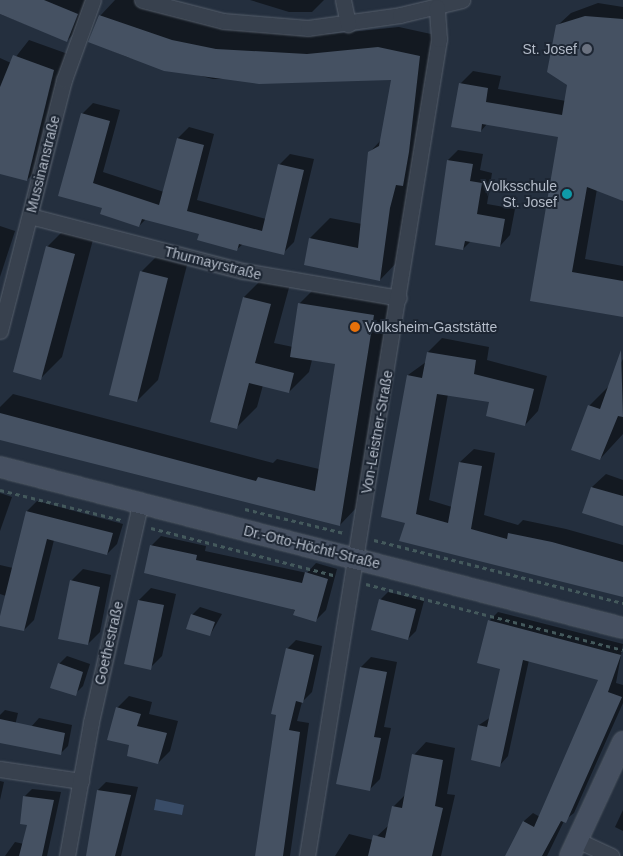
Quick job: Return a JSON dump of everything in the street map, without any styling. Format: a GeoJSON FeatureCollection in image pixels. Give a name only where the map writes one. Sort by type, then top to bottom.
{"type":"FeatureCollection","features":[{"type":"Feature","properties":{"kind":"street","name":"Mussinanstraße"},"geometry":{"type":"LineString","coordinates":[[0,331],[64,80],[93,0]]}},
{"type":"Feature","properties":{"kind":"street"},"geometry":{"type":"LineString","coordinates":[[142,0],[223,22],[308,28],[348,24],[437,7],[462,0]]}},
{"type":"Feature","properties":{"kind":"street"},"geometry":{"type":"LineString","coordinates":[[343,0],[348,24]]}},
{"type":"Feature","properties":{"kind":"street","name":"Von-Leistner-Straße"},"geometry":{"type":"LineString","coordinates":[[306,856],[399,298],[439,39],[437,7]]}},
{"type":"Feature","properties":{"kind":"street","name":"Thurmayrstraße"},"geometry":{"type":"LineString","coordinates":[[30,216],[243,271],[399,298]]}},
{"type":"Feature","properties":{"kind":"street","name":"Dr.-Otto-Höchtl-Straße"},"geometry":{"type":"LineString","coordinates":[[0,467],[138,514],[355,558],[623,628]]}},
{"type":"Feature","properties":{"kind":"street","name":"Goethestraße"},"geometry":{"type":"LineString","coordinates":[[67,856],[81,781],[138,514]]}},
{"type":"Feature","properties":{"kind":"street"},"geometry":{"type":"LineString","coordinates":[[611,856],[573,848],[623,742]]}},
{"type":"Feature","properties":{"kind":"street"},"geometry":{"type":"LineString","coordinates":[[0,768],[81,781]]}},
{"type":"Feature","properties":{"kind":"path"},"geometry":{"type":"LineString","coordinates":[[0,490],[138,514],[351,580],[623,650]]}},
{"type":"Feature","properties":{"kind":"path"},"geometry":{"type":"LineString","coordinates":[[243,508],[623,603]]}},
{"type":"Feature","properties":{"kind":"water"},"geometry":{"type":"Polygon","coordinates":[[[156,799],[184,805],[182,815],[154,810],[156,799]]]}},
{"type":"Feature","properties":{"kind":"building"},"geometry":{"type":"Polygon","coordinates":[[[0,0],[44,0],[78,14],[67,42],[0,14],[0,0]]]}},
{"type":"Feature","properties":{"kind":"building"},"geometry":{"type":"Polygon","coordinates":[[[99,15],[172,40],[216,49],[307,54],[378,47],[420,56],[409,152],[403,186],[396,185],[390,208],[380,281],[304,265],[309,238],[358,248],[368,152],[379,146],[391,80],[259,84],[164,71],[88,42],[99,15]]]}},
{"type":"Feature","properties":{"kind":"building","name":"Volksschule St. Josef"},"geometry":{"type":"Polygon","coordinates":[[[585,16],[623,19],[623,201],[587,187],[572,272],[623,281],[623,317],[530,301],[558,137],[482,124],[481,132],[451,127],[459,83],[488,88],[486,102],[562,115],[567,85],[547,72],[556,25],[585,16]]]}},
{"type":"Feature","properties":{"kind":"building"},"geometry":{"type":"Polygon","coordinates":[[[13,55],[54,70],[27,181],[0,174],[0,87],[13,55]]]}},
{"type":"Feature","properties":{"kind":"building"},"geometry":{"type":"Polygon","coordinates":[[[81,113],[110,121],[93,183],[159,205],[177,138],[204,145],[187,211],[262,231],[278,164],[304,170],[284,255],[239,244],[237,251],[197,240],[199,234],[142,219],[139,227],[100,214],[102,208],[58,196],[81,113]]]}},
{"type":"Feature","properties":{"kind":"building"},"geometry":{"type":"Polygon","coordinates":[[[447,160],[473,164],[470,181],[482,183],[477,214],[505,219],[500,247],[465,241],[463,250],[435,245],[447,160]]]}},
{"type":"Feature","properties":{"kind":"building"},"geometry":{"type":"Polygon","coordinates":[[[46,246],[75,254],[41,380],[13,372],[46,246]]]}},
{"type":"Feature","properties":{"kind":"building"},"geometry":{"type":"Polygon","coordinates":[[[140,271],[168,278],[137,402],[109,395],[140,271]]]}},
{"type":"Feature","properties":{"kind":"building"},"geometry":{"type":"Polygon","coordinates":[[[243,297],[271,304],[255,363],[294,373],[289,393],[249,383],[237,429],[210,422],[243,297]]]}},
{"type":"Feature","properties":{"kind":"building"},"geometry":{"type":"Polygon","coordinates":[[[298,303],[374,315],[340,526],[0,440],[0,413],[256,481],[258,477],[315,491],[335,364],[290,357],[298,303]]]}},
{"type":"Feature","properties":{"kind":"building"},"geometry":{"type":"Polygon","coordinates":[[[621,350],[623,417],[618,416],[600,460],[571,450],[588,405],[600,409],[621,350]]]}},
{"type":"Feature","properties":{"kind":"building"},"geometry":{"type":"Polygon","coordinates":[[[427,352],[476,360],[474,374],[534,389],[525,426],[486,416],[489,402],[437,394],[416,514],[448,523],[459,462],[482,466],[471,529],[507,539],[508,533],[552,542],[623,562],[623,597],[399,541],[405,523],[381,517],[407,375],[422,378],[427,352]]]}},
{"type":"Feature","properties":{"kind":"building"},"geometry":{"type":"Polygon","coordinates":[[[591,487],[623,496],[623,526],[582,513],[591,487]]]}},
{"type":"Feature","properties":{"kind":"building"},"geometry":{"type":"Polygon","coordinates":[[[26,511],[113,533],[107,555],[47,539],[24,631],[0,626],[0,616],[26,511]]]}},
{"type":"Feature","properties":{"kind":"building"},"geometry":{"type":"Polygon","coordinates":[[[150,545],[197,555],[196,560],[302,583],[305,572],[328,579],[316,622],[293,615],[295,610],[144,573],[150,545]]]}},
{"type":"Feature","properties":{"kind":"building"},"geometry":{"type":"Polygon","coordinates":[[[70,580],[100,587],[88,645],[58,639],[70,580]]]}},
{"type":"Feature","properties":{"kind":"building"},"geometry":{"type":"Polygon","coordinates":[[[379,599],[416,609],[408,640],[371,630],[379,599]]]}},
{"type":"Feature","properties":{"kind":"building"},"geometry":{"type":"Polygon","coordinates":[[[138,600],[164,605],[151,670],[124,664],[138,600]]]}},
{"type":"Feature","properties":{"kind":"building"},"geometry":{"type":"Polygon","coordinates":[[[191,614],[215,622],[210,636],[186,629],[191,614]]]}},
{"type":"Feature","properties":{"kind":"building"},"geometry":{"type":"Polygon","coordinates":[[[488,620],[621,655],[608,692],[622,697],[566,823],[561,821],[542,856],[505,856],[523,821],[534,827],[598,680],[523,660],[500,767],[471,760],[478,725],[487,727],[500,669],[477,663],[488,620]]]}},
{"type":"Feature","properties":{"kind":"building"},"geometry":{"type":"Polygon","coordinates":[[[286,648],[314,655],[303,703],[296,701],[289,730],[300,732],[283,856],[255,856],[276,715],[271,714],[286,648]]]}},
{"type":"Feature","properties":{"kind":"building"},"geometry":{"type":"Polygon","coordinates":[[[58,663],[83,672],[76,696],[50,688],[58,663]]]}},
{"type":"Feature","properties":{"kind":"building"},"geometry":{"type":"Polygon","coordinates":[[[360,667],[387,672],[374,737],[381,738],[370,791],[336,784],[360,667]]]}},
{"type":"Feature","properties":{"kind":"building"},"geometry":{"type":"Polygon","coordinates":[[[116,707],[141,714],[137,726],[167,733],[158,764],[127,756],[129,745],[107,740],[116,707]]]}},
{"type":"Feature","properties":{"kind":"building"},"geometry":{"type":"Polygon","coordinates":[[[0,719],[65,733],[61,755],[0,743],[0,719]]]}},
{"type":"Feature","properties":{"kind":"building"},"geometry":{"type":"Polygon","coordinates":[[[412,754],[443,760],[435,806],[443,808],[432,856],[368,856],[373,835],[385,838],[392,806],[402,808],[412,754]]]}},
{"type":"Feature","properties":{"kind":"building"},"geometry":{"type":"Polygon","coordinates":[[[97,790],[131,795],[115,856],[86,856],[97,790]]]}},
{"type":"Feature","properties":{"kind":"building"},"geometry":{"type":"Polygon","coordinates":[[[23,796],[54,800],[42,856],[19,856],[27,825],[20,824],[23,796]]]}},
{"type":"Feature","properties":{"kind":"place","name":"St. Josef"},"geometry":{"type":"Point","coordinates":[587,49]}},
{"type":"Feature","properties":{"kind":"place","name":"Volksschule St. Josef"},"geometry":{"type":"Point","coordinates":[567,194]}},
{"type":"Feature","properties":{"kind":"place","name":"Volksheim-Gaststätte"},"geometry":{"type":"Point","coordinates":[355,327]}}]}
